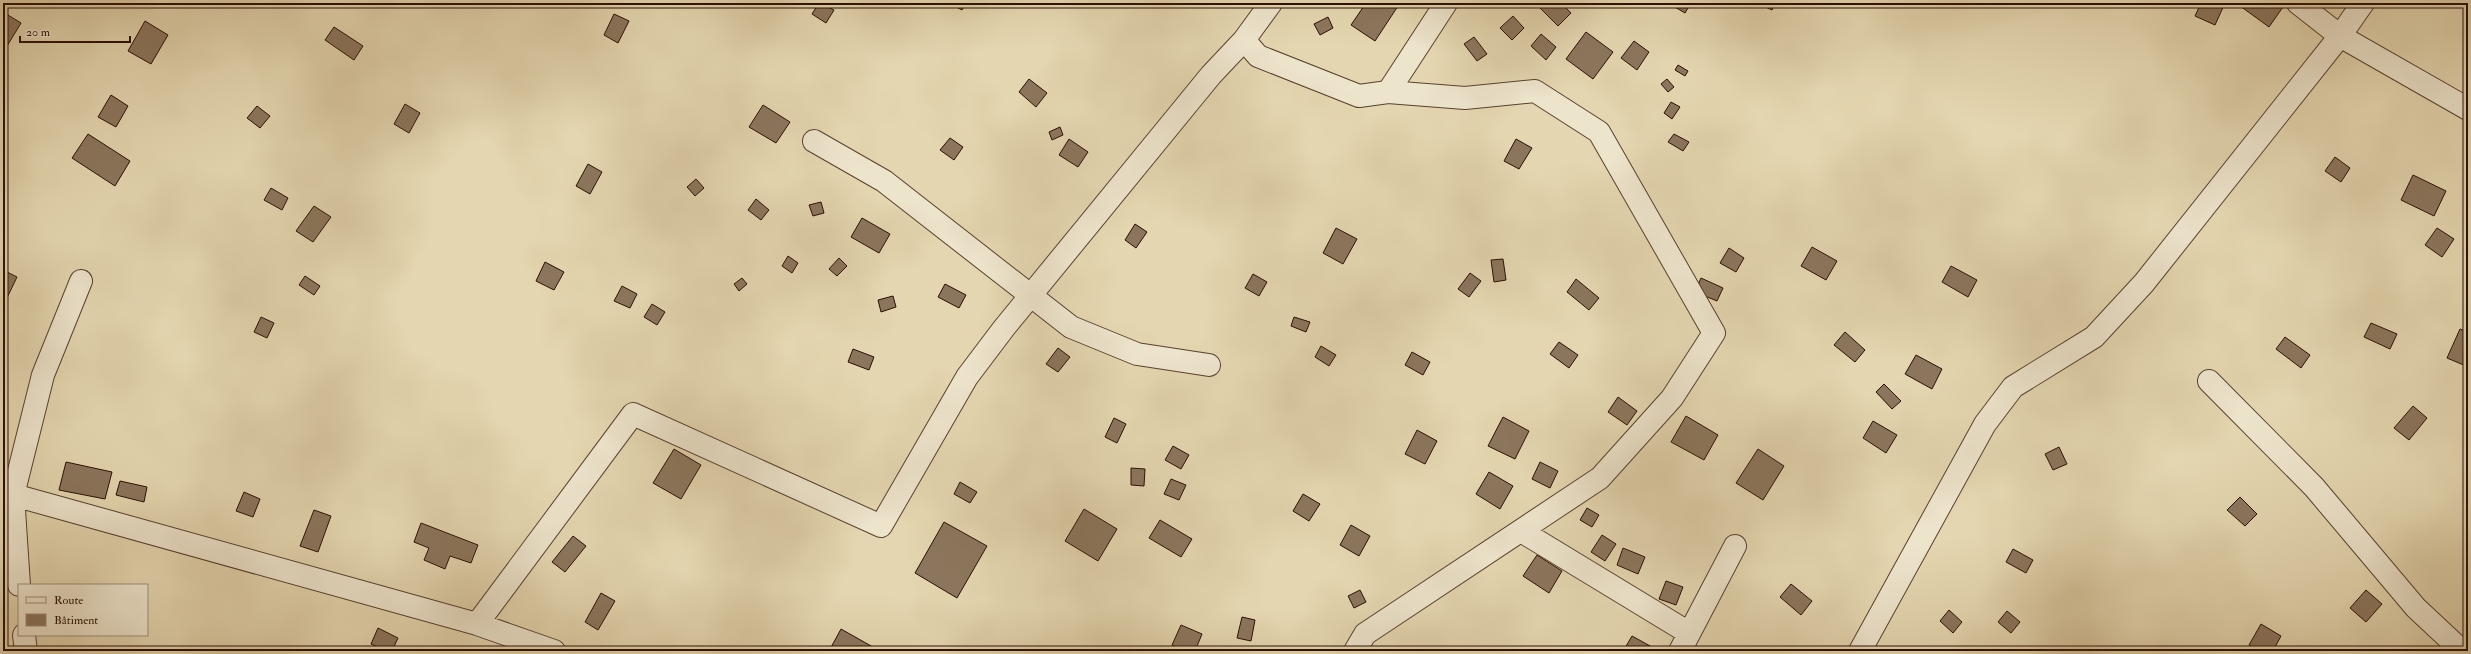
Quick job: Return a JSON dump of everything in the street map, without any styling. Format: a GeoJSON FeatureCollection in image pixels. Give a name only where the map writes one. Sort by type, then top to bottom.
{"type":"FeatureCollection","features":[{"type":"Feature","properties":{"kind":"street"},"geometry":{"type":"LineString","coordinates":[[477,624],[633,414],[881,526],[967,377],[1031,295],[1211,75],[1244,40],[1271,3]]}},
{"type":"Feature","properties":{"kind":"street"},"geometry":{"type":"LineString","coordinates":[[1388,92],[1446,3]]}},
{"type":"Feature","properties":{"kind":"street"},"geometry":{"type":"LineString","coordinates":[[2298,3],[2340,36],[2468,109]]}},
{"type":"Feature","properties":{"kind":"street"},"geometry":{"type":"LineString","coordinates":[[1860,651],[1985,424],[2013,387],[2094,337],[2124,305],[2144,283],[2340,36],[2363,3]]}},
{"type":"Feature","properties":{"kind":"street"},"geometry":{"type":"LineString","coordinates":[[1244,40],[1258,56],[1359,96],[1388,92],[1465,98],[1535,91],[1599,132],[1714,333],[1672,398],[1600,478],[1365,634],[1355,651]]}},
{"type":"Feature","properties":{"kind":"street"},"geometry":{"type":"LineString","coordinates":[[814,140],[884,181],[1071,327],[1137,354],[1209,365]]}},
{"type":"Feature","properties":{"kind":"street"},"geometry":{"type":"LineString","coordinates":[[19,584],[8,494],[43,376],[81,281]]}},
{"type":"Feature","properties":{"kind":"street"},"geometry":{"type":"LineString","coordinates":[[2209,381],[2314,487],[2416,608],[2462,651]]}},
{"type":"Feature","properties":{"kind":"street"},"geometry":{"type":"LineString","coordinates":[[8,494],[477,624],[554,651]]}},
{"type":"Feature","properties":{"kind":"street"},"geometry":{"type":"LineString","coordinates":[[1521,531],[1685,642],[1735,546]]}},
{"type":"Feature","properties":{"kind":"street"},"geometry":{"type":"LineString","coordinates":[[24,636],[26,651]]}},
{"type":"Feature","properties":{"kind":"building"},"geometry":{"type":"Polygon","coordinates":[[[819,3],[834,10],[826,23],[812,14],[819,3]]]}},
{"type":"Feature","properties":{"kind":"building"},"geometry":{"type":"Polygon","coordinates":[[[949,3],[966,3],[962,10],[949,3]]]}},
{"type":"Feature","properties":{"kind":"building"},"geometry":{"type":"Polygon","coordinates":[[[1366,3],[1400,3],[1375,41],[1351,25],[1366,3]]]}},
{"type":"Feature","properties":{"kind":"building"},"geometry":{"type":"Polygon","coordinates":[[[1561,3],[1571,13],[1558,26],[1536,4],[1561,3]]]}},
{"type":"Feature","properties":{"kind":"building"},"geometry":{"type":"Polygon","coordinates":[[[1668,3],[1691,3],[1685,13],[1668,3]]]}},
{"type":"Feature","properties":{"kind":"building"},"geometry":{"type":"Polygon","coordinates":[[[1757,3],[1775,3],[1772,10],[1757,3]]]}},
{"type":"Feature","properties":{"kind":"building"},"geometry":{"type":"Polygon","coordinates":[[[2201,3],[2225,3],[2215,25],[2195,16],[2201,3]]]}},
{"type":"Feature","properties":{"kind":"building"},"geometry":{"type":"Polygon","coordinates":[[[2236,3],[2278,3],[2283,7],[2269,27],[2236,3]]]}},
{"type":"Feature","properties":{"kind":"building"},"geometry":{"type":"Polygon","coordinates":[[[3,12],[21,23],[4,51],[3,50],[3,12]]]}},
{"type":"Feature","properties":{"kind":"building"},"geometry":{"type":"Polygon","coordinates":[[[614,14],[629,21],[618,43],[604,35],[614,14]]]}},
{"type":"Feature","properties":{"kind":"building"},"geometry":{"type":"Polygon","coordinates":[[[1513,16],[1524,28],[1512,40],[1500,28],[1513,16]]]}},
{"type":"Feature","properties":{"kind":"building"},"geometry":{"type":"Polygon","coordinates":[[[1328,17],[1333,28],[1320,35],[1314,24],[1328,17]]]}},
{"type":"Feature","properties":{"kind":"building"},"geometry":{"type":"Polygon","coordinates":[[[145,21],[168,35],[151,64],[128,51],[145,21]]]}},
{"type":"Feature","properties":{"kind":"building"},"geometry":{"type":"Polygon","coordinates":[[[334,27],[363,46],[354,60],[325,40],[334,27]]]}},
{"type":"Feature","properties":{"kind":"building"},"geometry":{"type":"Polygon","coordinates":[[[1586,32],[1613,52],[1593,79],[1566,59],[1586,32]]]}},
{"type":"Feature","properties":{"kind":"building"},"geometry":{"type":"Polygon","coordinates":[[[1541,34],[1556,47],[1546,60],[1531,46],[1541,34]]]}},
{"type":"Feature","properties":{"kind":"building"},"geometry":{"type":"Polygon","coordinates":[[[1474,37],[1487,54],[1477,61],[1464,44],[1474,37]]]}},
{"type":"Feature","properties":{"kind":"building"},"geometry":{"type":"Polygon","coordinates":[[[1634,41],[1649,52],[1637,70],[1621,58],[1634,41]]]}},
{"type":"Feature","properties":{"kind":"building"},"geometry":{"type":"Polygon","coordinates":[[[1678,65],[1688,71],[1685,76],[1675,70],[1678,65]]]}},
{"type":"Feature","properties":{"kind":"building"},"geometry":{"type":"Polygon","coordinates":[[[1029,79],[1047,93],[1036,107],[1019,92],[1029,79]]]}},
{"type":"Feature","properties":{"kind":"building"},"geometry":{"type":"Polygon","coordinates":[[[1667,79],[1674,87],[1668,92],[1661,84],[1667,79]]]}},
{"type":"Feature","properties":{"kind":"building"},"geometry":{"type":"Polygon","coordinates":[[[111,95],[128,106],[116,127],[98,117],[111,95]]]}},
{"type":"Feature","properties":{"kind":"building"},"geometry":{"type":"Polygon","coordinates":[[[1671,102],[1680,107],[1672,119],[1664,113],[1671,102]]]}},
{"type":"Feature","properties":{"kind":"building"},"geometry":{"type":"Polygon","coordinates":[[[405,104],[420,113],[409,133],[394,124],[405,104]]]}},
{"type":"Feature","properties":{"kind":"building"},"geometry":{"type":"Polygon","coordinates":[[[763,105],[790,122],[776,143],[749,127],[763,105]]]}},
{"type":"Feature","properties":{"kind":"building"},"geometry":{"type":"Polygon","coordinates":[[[257,106],[270,116],[260,128],[247,118],[257,106]]]}},
{"type":"Feature","properties":{"kind":"building"},"geometry":{"type":"Polygon","coordinates":[[[1060,127],[1063,135],[1052,140],[1049,132],[1060,127]]]}},
{"type":"Feature","properties":{"kind":"building"},"geometry":{"type":"Polygon","coordinates":[[[88,134],[130,161],[115,186],[72,158],[88,134]]]}},
{"type":"Feature","properties":{"kind":"building"},"geometry":{"type":"Polygon","coordinates":[[[1674,134],[1689,142],[1683,151],[1668,142],[1674,134]]]}},
{"type":"Feature","properties":{"kind":"building"},"geometry":{"type":"Polygon","coordinates":[[[950,138],[963,147],[954,160],[940,150],[950,138]]]}},
{"type":"Feature","properties":{"kind":"building"},"geometry":{"type":"Polygon","coordinates":[[[1069,139],[1088,152],[1078,167],[1059,155],[1069,139]]]}},
{"type":"Feature","properties":{"kind":"building"},"geometry":{"type":"Polygon","coordinates":[[[1516,139],[1532,148],[1519,169],[1504,161],[1516,139]]]}},
{"type":"Feature","properties":{"kind":"building"},"geometry":{"type":"Polygon","coordinates":[[[2335,157],[2350,168],[2341,182],[2325,171],[2335,157]]]}},
{"type":"Feature","properties":{"kind":"building"},"geometry":{"type":"Polygon","coordinates":[[[588,164],[602,172],[590,194],[576,186],[588,164]]]}},
{"type":"Feature","properties":{"kind":"building"},"geometry":{"type":"Polygon","coordinates":[[[2413,175],[2446,191],[2434,216],[2401,200],[2413,175]]]}},
{"type":"Feature","properties":{"kind":"building"},"geometry":{"type":"Polygon","coordinates":[[[696,179],[704,188],[695,196],[687,187],[696,179]]]}},
{"type":"Feature","properties":{"kind":"building"},"geometry":{"type":"Polygon","coordinates":[[[271,188],[288,198],[282,210],[264,200],[271,188]]]}},
{"type":"Feature","properties":{"kind":"building"},"geometry":{"type":"Polygon","coordinates":[[[756,199],[769,210],[761,220],[748,210],[756,199]]]}},
{"type":"Feature","properties":{"kind":"building"},"geometry":{"type":"Polygon","coordinates":[[[821,202],[824,213],[813,216],[809,205],[821,202]]]}},
{"type":"Feature","properties":{"kind":"building"},"geometry":{"type":"Polygon","coordinates":[[[314,206],[331,217],[313,242],[296,231],[314,206]]]}},
{"type":"Feature","properties":{"kind":"building"},"geometry":{"type":"Polygon","coordinates":[[[862,218],[890,234],[879,253],[851,237],[862,218]]]}},
{"type":"Feature","properties":{"kind":"building"},"geometry":{"type":"Polygon","coordinates":[[[1135,224],[1147,232],[1136,248],[1125,240],[1135,224]]]}},
{"type":"Feature","properties":{"kind":"building"},"geometry":{"type":"Polygon","coordinates":[[[1336,228],[1357,239],[1343,264],[1323,253],[1336,228]]]}},
{"type":"Feature","properties":{"kind":"building"},"geometry":{"type":"Polygon","coordinates":[[[2437,228],[2454,239],[2442,257],[2425,245],[2437,228]]]}},
{"type":"Feature","properties":{"kind":"building"},"geometry":{"type":"Polygon","coordinates":[[[1812,247],[1837,261],[1826,280],[1801,266],[1812,247]]]}},
{"type":"Feature","properties":{"kind":"building"},"geometry":{"type":"Polygon","coordinates":[[[1729,248],[1744,258],[1736,272],[1720,263],[1729,248]]]}},
{"type":"Feature","properties":{"kind":"building"},"geometry":{"type":"Polygon","coordinates":[[[788,256],[798,263],[792,273],[782,266],[788,256]]]}},
{"type":"Feature","properties":{"kind":"building"},"geometry":{"type":"Polygon","coordinates":[[[839,258],[847,266],[837,276],[829,269],[839,258]]]}},
{"type":"Feature","properties":{"kind":"building"},"geometry":{"type":"Polygon","coordinates":[[[1503,259],[1506,280],[1494,282],[1491,260],[1503,259]]]}},
{"type":"Feature","properties":{"kind":"building"},"geometry":{"type":"Polygon","coordinates":[[[545,262],[564,272],[554,290],[536,281],[545,262]]]}},
{"type":"Feature","properties":{"kind":"building"},"geometry":{"type":"Polygon","coordinates":[[[1951,266],[1977,280],[1968,297],[1942,282],[1951,266]]]}},
{"type":"Feature","properties":{"kind":"building"},"geometry":{"type":"Polygon","coordinates":[[[3,270],[17,277],[5,302],[3,301],[3,270]]]}},
{"type":"Feature","properties":{"kind":"building"},"geometry":{"type":"Polygon","coordinates":[[[1470,273],[1481,281],[1469,297],[1458,289],[1470,273]]]}},
{"type":"Feature","properties":{"kind":"building"},"geometry":{"type":"Polygon","coordinates":[[[1253,274],[1267,282],[1259,296],[1245,288],[1253,274]]]}},
{"type":"Feature","properties":{"kind":"building"},"geometry":{"type":"Polygon","coordinates":[[[305,276],[320,286],[314,295],[299,285],[305,276]]]}},
{"type":"Feature","properties":{"kind":"building"},"geometry":{"type":"Polygon","coordinates":[[[742,278],[747,284],[739,291],[734,284],[742,278]]]}},
{"type":"Feature","properties":{"kind":"building"},"geometry":{"type":"Polygon","coordinates":[[[1701,278],[1723,288],[1717,301],[1695,292],[1701,278]]]}},
{"type":"Feature","properties":{"kind":"building"},"geometry":{"type":"Polygon","coordinates":[[[1576,279],[1599,298],[1589,310],[1567,292],[1576,279]]]}},
{"type":"Feature","properties":{"kind":"building"},"geometry":{"type":"Polygon","coordinates":[[[945,284],[966,295],[959,308],[938,297],[945,284]]]}},
{"type":"Feature","properties":{"kind":"building"},"geometry":{"type":"Polygon","coordinates":[[[622,286],[637,294],[630,308],[614,301],[622,286]]]}},
{"type":"Feature","properties":{"kind":"building"},"geometry":{"type":"Polygon","coordinates":[[[893,296],[896,307],[881,312],[878,300],[893,296]]]}},
{"type":"Feature","properties":{"kind":"building"},"geometry":{"type":"Polygon","coordinates":[[[652,304],[665,312],[657,325],[644,317],[652,304]]]}},
{"type":"Feature","properties":{"kind":"building"},"geometry":{"type":"Polygon","coordinates":[[[261,317],[274,323],[267,338],[254,332],[261,317]]]}},
{"type":"Feature","properties":{"kind":"building"},"geometry":{"type":"Polygon","coordinates":[[[1294,317],[1310,322],[1306,332],[1291,326],[1294,317]]]}},
{"type":"Feature","properties":{"kind":"building"},"geometry":{"type":"Polygon","coordinates":[[[2371,323],[2397,334],[2390,349],[2364,337],[2371,323]]]}},
{"type":"Feature","properties":{"kind":"building"},"geometry":{"type":"Polygon","coordinates":[[[2460,329],[2468,332],[2466,366],[2447,358],[2460,329]]]}},
{"type":"Feature","properties":{"kind":"building"},"geometry":{"type":"Polygon","coordinates":[[[1845,332],[1865,350],[1855,362],[1834,345],[1845,332]]]}},
{"type":"Feature","properties":{"kind":"building"},"geometry":{"type":"Polygon","coordinates":[[[2285,337],[2310,355],[2301,368],[2276,349],[2285,337]]]}},
{"type":"Feature","properties":{"kind":"building"},"geometry":{"type":"Polygon","coordinates":[[[1559,342],[1578,355],[1569,368],[1550,354],[1559,342]]]}},
{"type":"Feature","properties":{"kind":"building"},"geometry":{"type":"Polygon","coordinates":[[[1321,346],[1336,355],[1329,366],[1315,357],[1321,346]]]}},
{"type":"Feature","properties":{"kind":"building"},"geometry":{"type":"Polygon","coordinates":[[[1058,348],[1070,357],[1058,372],[1046,364],[1058,348]]]}},
{"type":"Feature","properties":{"kind":"building"},"geometry":{"type":"Polygon","coordinates":[[[853,349],[874,357],[869,370],[848,362],[853,349]]]}},
{"type":"Feature","properties":{"kind":"building"},"geometry":{"type":"Polygon","coordinates":[[[1412,352],[1430,362],[1423,375],[1405,365],[1412,352]]]}},
{"type":"Feature","properties":{"kind":"building"},"geometry":{"type":"Polygon","coordinates":[[[1916,355],[1942,369],[1932,389],[1905,374],[1916,355]]]}},
{"type":"Feature","properties":{"kind":"building"},"geometry":{"type":"Polygon","coordinates":[[[1884,384],[1901,401],[1892,409],[1876,392],[1884,384]]]}},
{"type":"Feature","properties":{"kind":"building"},"geometry":{"type":"Polygon","coordinates":[[[1618,397],[1637,411],[1627,425],[1608,412],[1618,397]]]}},
{"type":"Feature","properties":{"kind":"building"},"geometry":{"type":"Polygon","coordinates":[[[2413,406],[2427,418],[2409,440],[2394,428],[2413,406]]]}},
{"type":"Feature","properties":{"kind":"building"},"geometry":{"type":"Polygon","coordinates":[[[1686,416],[1718,435],[1704,460],[1671,442],[1686,416]]]}},
{"type":"Feature","properties":{"kind":"building"},"geometry":{"type":"Polygon","coordinates":[[[1503,417],[1529,431],[1515,459],[1488,446],[1503,417]]]}},
{"type":"Feature","properties":{"kind":"building"},"geometry":{"type":"Polygon","coordinates":[[[1114,418],[1126,424],[1117,443],[1105,437],[1114,418]]]}},
{"type":"Feature","properties":{"kind":"building"},"geometry":{"type":"Polygon","coordinates":[[[1873,421],[1897,435],[1886,453],[1863,438],[1873,421]]]}},
{"type":"Feature","properties":{"kind":"building"},"geometry":{"type":"Polygon","coordinates":[[[1417,430],[1437,441],[1425,464],[1405,454],[1417,430]]]}},
{"type":"Feature","properties":{"kind":"building"},"geometry":{"type":"Polygon","coordinates":[[[1173,446],[1189,455],[1181,469],[1165,460],[1173,446]]]}},
{"type":"Feature","properties":{"kind":"building"},"geometry":{"type":"Polygon","coordinates":[[[2059,447],[2067,464],[2053,470],[2045,454],[2059,447]]]}},
{"type":"Feature","properties":{"kind":"building"},"geometry":{"type":"Polygon","coordinates":[[[674,449],[701,465],[681,499],[653,483],[674,449]]]}},
{"type":"Feature","properties":{"kind":"building"},"geometry":{"type":"Polygon","coordinates":[[[1758,449],[1784,466],[1763,500],[1736,483],[1758,449]]]}},
{"type":"Feature","properties":{"kind":"building"},"geometry":{"type":"Polygon","coordinates":[[[66,462],[112,472],[105,499],[59,490],[66,462]]]}},
{"type":"Feature","properties":{"kind":"building"},"geometry":{"type":"Polygon","coordinates":[[[1540,462],[1558,471],[1550,488],[1532,479],[1540,462]]]}},
{"type":"Feature","properties":{"kind":"building"},"geometry":{"type":"Polygon","coordinates":[[[1131,468],[1145,469],[1144,486],[1131,485],[1131,468]]]}},
{"type":"Feature","properties":{"kind":"building"},"geometry":{"type":"Polygon","coordinates":[[[1489,472],[1513,486],[1500,509],[1476,494],[1489,472]]]}},
{"type":"Feature","properties":{"kind":"building"},"geometry":{"type":"Polygon","coordinates":[[[1171,479],[1186,485],[1179,500],[1164,494],[1171,479]]]}},
{"type":"Feature","properties":{"kind":"building"},"geometry":{"type":"Polygon","coordinates":[[[120,481],[147,487],[144,502],[116,495],[120,481]]]}},
{"type":"Feature","properties":{"kind":"building"},"geometry":{"type":"Polygon","coordinates":[[[960,482],[977,492],[970,503],[954,494],[960,482]]]}},
{"type":"Feature","properties":{"kind":"building"},"geometry":{"type":"Polygon","coordinates":[[[244,492],[260,499],[253,517],[236,511],[244,492]]]}},
{"type":"Feature","properties":{"kind":"building"},"geometry":{"type":"Polygon","coordinates":[[[1303,494],[1320,504],[1309,521],[1293,511],[1303,494]]]}},
{"type":"Feature","properties":{"kind":"building"},"geometry":{"type":"Polygon","coordinates":[[[2240,497],[2257,514],[2245,526],[2227,510],[2240,497]]]}},
{"type":"Feature","properties":{"kind":"building"},"geometry":{"type":"Polygon","coordinates":[[[1587,508],[1599,515],[1592,527],[1580,520],[1587,508]]]}},
{"type":"Feature","properties":{"kind":"building"},"geometry":{"type":"Polygon","coordinates":[[[1084,509],[1117,529],[1098,561],[1065,541],[1084,509]]]}},
{"type":"Feature","properties":{"kind":"building"},"geometry":{"type":"Polygon","coordinates":[[[314,510],[331,516],[318,552],[300,546],[314,510]]]}},
{"type":"Feature","properties":{"kind":"building"},"geometry":{"type":"Polygon","coordinates":[[[1160,520],[1192,539],[1181,557],[1149,538],[1160,520]]]}},
{"type":"Feature","properties":{"kind":"building"},"geometry":{"type":"Polygon","coordinates":[[[944,522],[987,546],[957,598],[915,573],[944,522]]]}},
{"type":"Feature","properties":{"kind":"building"},"geometry":{"type":"Polygon","coordinates":[[[421,523],[478,545],[471,563],[450,556],[445,569],[424,560],[429,548],[414,542],[421,523]]]}},
{"type":"Feature","properties":{"kind":"building"},"geometry":{"type":"Polygon","coordinates":[[[1351,525],[1370,536],[1359,556],[1340,545],[1351,525]]]}},
{"type":"Feature","properties":{"kind":"building"},"geometry":{"type":"Polygon","coordinates":[[[1602,535],[1616,544],[1605,561],[1591,552],[1602,535]]]}},
{"type":"Feature","properties":{"kind":"building"},"geometry":{"type":"Polygon","coordinates":[[[573,536],[586,546],[565,572],[552,562],[573,536]]]}},
{"type":"Feature","properties":{"kind":"building"},"geometry":{"type":"Polygon","coordinates":[[[1623,548],[1645,557],[1638,574],[1617,565],[1623,548]]]}},
{"type":"Feature","properties":{"kind":"building"},"geometry":{"type":"Polygon","coordinates":[[[2013,549],[2033,560],[2026,573],[2006,562],[2013,549]]]}},
{"type":"Feature","properties":{"kind":"building"},"geometry":{"type":"Polygon","coordinates":[[[1537,555],[1562,571],[1549,593],[1523,576],[1537,555]]]}},
{"type":"Feature","properties":{"kind":"building"},"geometry":{"type":"Polygon","coordinates":[[[1666,581],[1683,587],[1676,605],[1659,599],[1666,581]]]}},
{"type":"Feature","properties":{"kind":"building"},"geometry":{"type":"Polygon","coordinates":[[[1791,584],[1812,601],[1801,615],[1780,597],[1791,584]]]}},
{"type":"Feature","properties":{"kind":"building"},"geometry":{"type":"Polygon","coordinates":[[[1360,590],[1366,602],[1354,608],[1348,596],[1360,590]]]}},
{"type":"Feature","properties":{"kind":"building"},"geometry":{"type":"Polygon","coordinates":[[[2366,590],[2382,604],[2366,622],[2350,608],[2366,590]]]}},
{"type":"Feature","properties":{"kind":"building"},"geometry":{"type":"Polygon","coordinates":[[[601,593],[615,601],[598,630],[585,622],[601,593]]]}},
{"type":"Feature","properties":{"kind":"building"},"geometry":{"type":"Polygon","coordinates":[[[1949,610],[1962,622],[1953,633],[1940,621],[1949,610]]]}},
{"type":"Feature","properties":{"kind":"building"},"geometry":{"type":"Polygon","coordinates":[[[2007,611],[2020,622],[2011,633],[1998,622],[2007,611]]]}},
{"type":"Feature","properties":{"kind":"building"},"geometry":{"type":"Polygon","coordinates":[[[1242,617],[1255,620],[1251,641],[1237,638],[1242,617]]]}},
{"type":"Feature","properties":{"kind":"building"},"geometry":{"type":"Polygon","coordinates":[[[2261,624],[2281,636],[2273,651],[2259,651],[2249,645],[2261,624]]]}},
{"type":"Feature","properties":{"kind":"building"},"geometry":{"type":"Polygon","coordinates":[[[1181,625],[1202,634],[1195,651],[1186,651],[1172,645],[1181,625]]]}},
{"type":"Feature","properties":{"kind":"building"},"geometry":{"type":"Polygon","coordinates":[[[378,628],[398,638],[392,651],[386,651],[371,644],[378,628]]]}},
{"type":"Feature","properties":{"kind":"building"},"geometry":{"type":"Polygon","coordinates":[[[841,629],[880,651],[829,651],[841,629]]]}},
{"type":"Feature","properties":{"kind":"building"},"geometry":{"type":"Polygon","coordinates":[[[1632,636],[1652,647],[1650,651],[1630,651],[1625,648],[1632,636]]]}}]}
